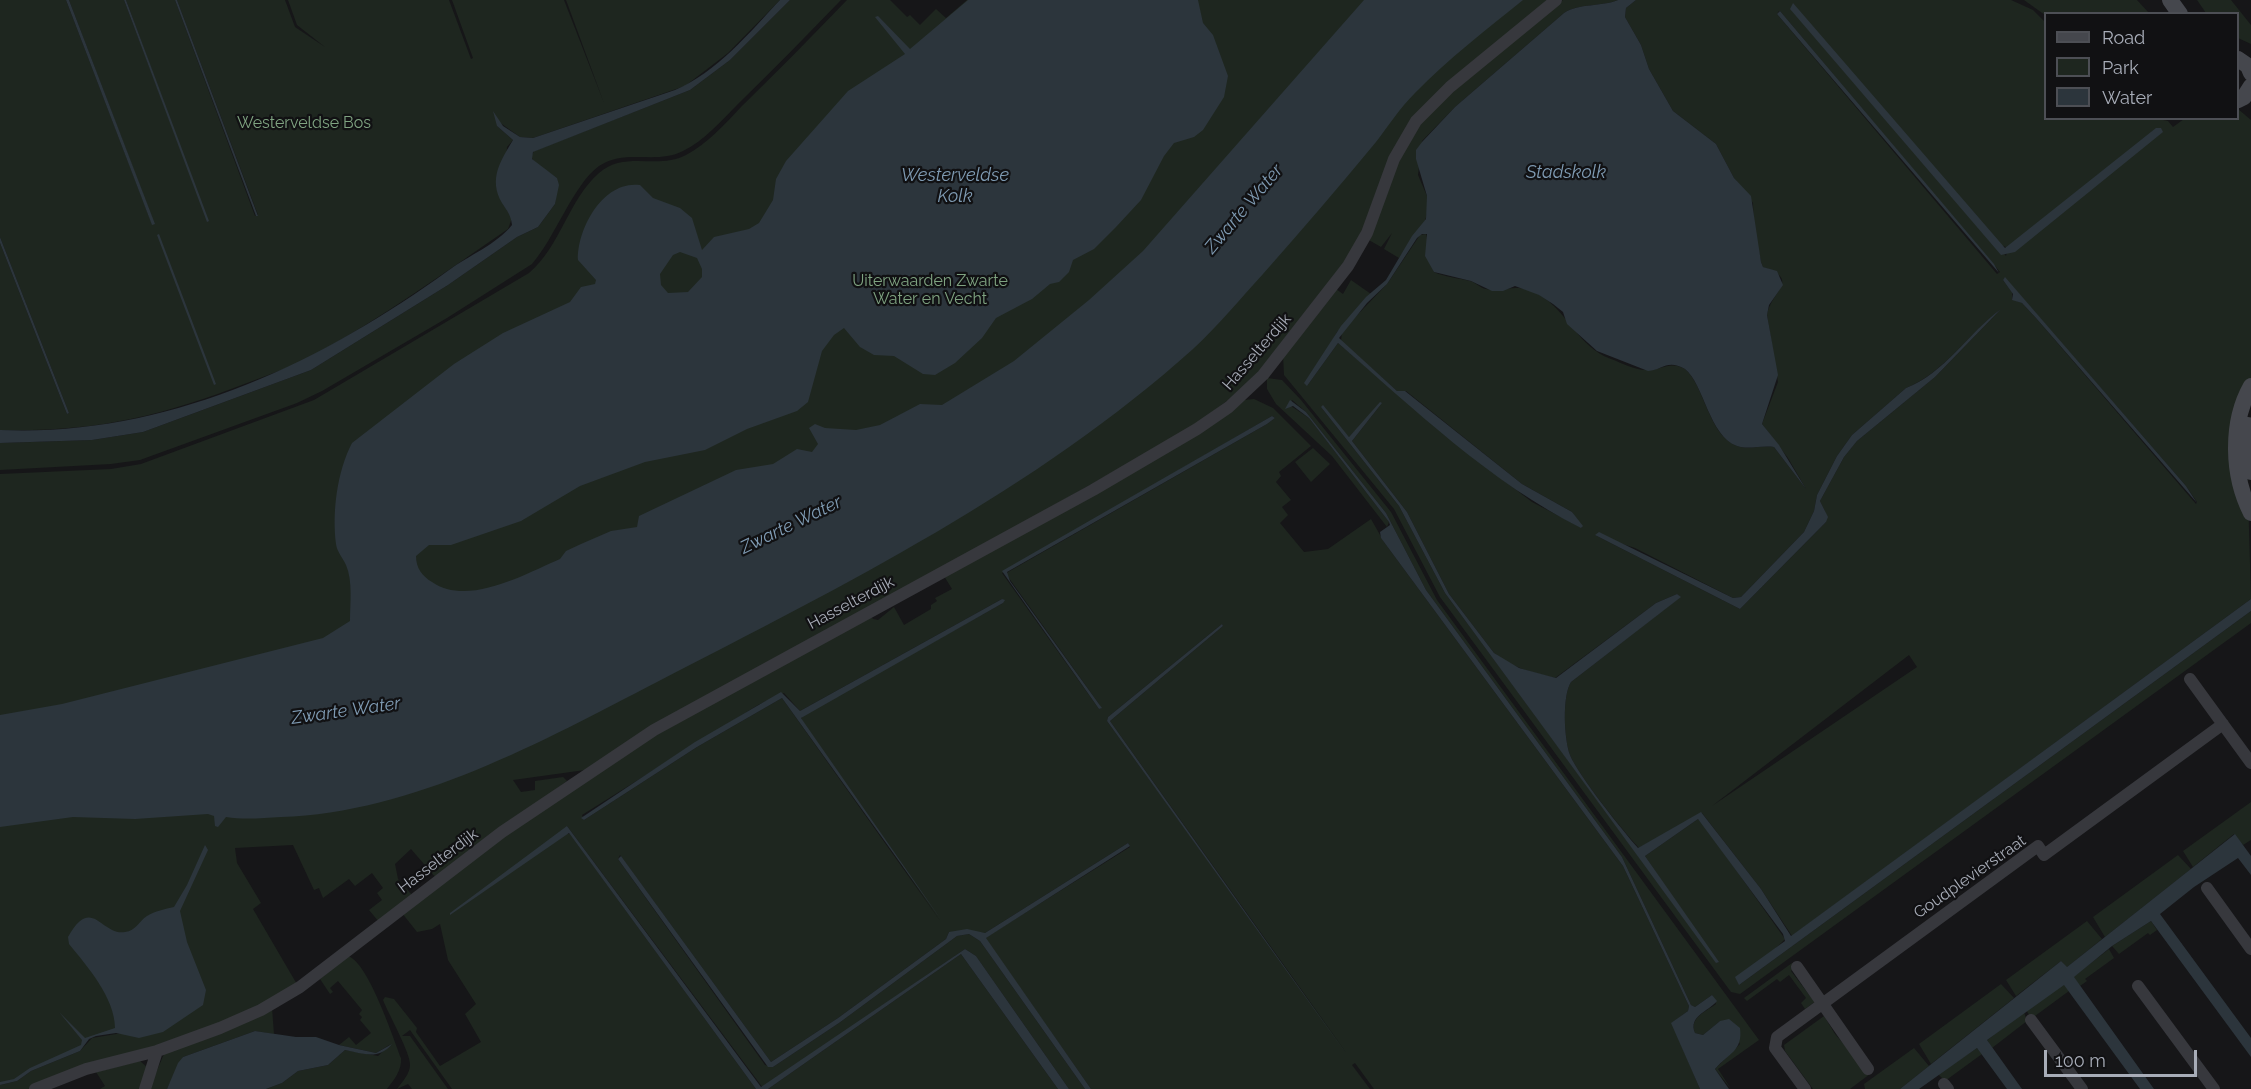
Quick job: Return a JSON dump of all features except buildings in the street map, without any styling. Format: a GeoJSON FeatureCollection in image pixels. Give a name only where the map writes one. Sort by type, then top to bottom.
{"type":"FeatureCollection","features":[{"type":"Feature","properties":{"kind":"main road"},"geometry":{"type":"LineString","coordinates":[[2251,386],[2240,416],[2236,447],[2242,493],[2251,513]]}},
{"type":"Feature","properties":{"kind":"main road"},"geometry":{"type":"LineString","coordinates":[[2251,406],[2248,445],[2251,472]]}},
{"type":"Feature","properties":{"kind":"street","name":"Hasselterdijk"},"geometry":{"type":"LineString","coordinates":[[35,1089],[86,1069],[158,1051],[247,1017],[285,996],[528,814],[654,730],[1093,490],[1224,411],[1263,375],[1348,267],[1367,233],[1394,159],[1416,121],[1450,87],[1556,0]]}},
{"type":"Feature","properties":{"kind":"street"},"geometry":{"type":"LineString","coordinates":[[2190,679],[2223,724],[2246,745],[2251,763]]}},
{"type":"Feature","properties":{"kind":"street","name":"Goudplevierstraat"},"geometry":{"type":"LineString","coordinates":[[1805,1089],[1774,1044],[1777,1037],[2038,846],[2044,855],[2223,724]]}},
{"type":"Feature","properties":{"kind":"street"},"geometry":{"type":"LineString","coordinates":[[2207,888],[2251,949]]}},
{"type":"Feature","properties":{"kind":"street"},"geometry":{"type":"LineString","coordinates":[[1797,967],[1868,1070]]}},
{"type":"Feature","properties":{"kind":"street"},"geometry":{"type":"LineString","coordinates":[[2138,986],[2214,1089]]}},
{"type":"Feature","properties":{"kind":"street"},"geometry":{"type":"LineString","coordinates":[[2031,1020],[2082,1089]]}},
{"type":"Feature","properties":{"kind":"street"},"geometry":{"type":"LineString","coordinates":[[145,1089],[158,1051]]}},
{"type":"Feature","properties":{"kind":"green space","name":"Westerveldse Bos"},"geometry":{"type":"Polygon","coordinates":[[[0,0],[66,0],[152,224],[154,223],[69,0],[124,0],[208,222],[126,0],[175,0],[255,216],[258,215],[177,0],[285,0],[295,27],[325,47],[297,25],[288,0],[449,0],[471,59],[473,58],[452,0],[564,0],[604,103],[566,0],[780,0],[728,53],[685,86],[533,138],[520,137],[499,122],[497,126],[513,140],[507,147],[503,204],[512,218],[508,229],[339,341],[290,367],[185,405],[97,425],[34,430],[0,430],[0,243],[67,414],[69,413],[0,237],[0,0]]]}},
{"type":"Feature","properties":{"kind":"green space"},"geometry":{"type":"Polygon","coordinates":[[[790,0],[841,0],[698,142],[673,155],[620,158],[599,166],[572,199],[549,240],[532,264],[447,318],[322,391],[297,403],[140,460],[111,464],[0,470],[0,443],[92,440],[143,432],[311,370],[448,285],[517,237],[538,227],[555,204],[557,178],[536,164],[531,157],[534,151],[690,90],[730,60],[790,0]]]}},
{"type":"Feature","properties":{"kind":"green space","name":"Uiterwaarden Zwarte Water en Vecht"},"geometry":{"type":"Polygon","coordinates":[[[847,0],[890,0],[907,17],[910,15],[920,25],[936,9],[946,18],[967,0],[1550,0],[1426,105],[1354,250],[1252,382],[1191,428],[585,770],[513,780],[521,792],[535,790],[535,781],[563,777],[567,781],[436,878],[411,849],[395,864],[398,879],[412,895],[379,922],[369,910],[382,900],[377,893],[383,888],[372,873],[355,886],[349,879],[323,898],[319,888],[314,890],[293,845],[235,848],[237,863],[261,903],[253,909],[298,986],[241,1017],[29,1089],[0,1089],[0,1085],[17,1081],[31,1071],[80,1051],[92,1038],[122,1033],[117,1031],[87,1038],[79,1049],[35,1068],[17,1079],[0,1083],[0,474],[111,469],[141,464],[314,400],[529,273],[549,250],[579,196],[599,173],[609,166],[631,161],[675,159],[701,145],[722,127],[847,0]]]}},
{"type":"Feature","properties":{"kind":"green space"},"geometry":{"type":"Polygon","coordinates":[[[1563,0],[1618,0],[1576,8],[1564,13],[1455,107],[1422,141],[1418,175],[1427,196],[1428,209],[1425,221],[1399,258],[1384,249],[1392,233],[1381,247],[1367,239],[1391,175],[1418,124],[1495,54],[1563,0]]]}},
{"type":"Feature","properties":{"kind":"green space"},"geometry":{"type":"Polygon","coordinates":[[[1636,0],[2011,0],[2033,10],[2044,21],[2044,120],[2163,120],[2168,121],[2173,127],[2183,120],[2239,120],[2239,110],[2251,120],[2251,378],[2245,389],[2251,599],[1792,936],[1761,889],[1702,813],[1639,848],[1591,789],[1570,755],[1566,739],[1565,718],[1566,697],[1571,682],[1680,597],[1677,594],[1656,603],[1555,678],[1508,663],[1494,653],[1449,594],[1407,512],[1352,441],[1382,403],[1349,437],[1321,407],[1399,506],[1445,593],[1718,964],[1645,856],[1698,819],[1702,822],[1785,939],[1739,985],[2251,611],[2251,623],[1740,994],[1731,992],[1440,597],[1394,509],[1284,375],[1283,355],[1336,289],[1343,294],[1351,280],[1371,294],[1337,332],[1307,386],[1338,343],[1455,443],[1532,502],[1582,528],[1572,512],[1522,484],[1406,391],[1397,391],[1341,341],[1342,331],[1387,284],[1420,235],[1426,234],[1434,272],[1472,282],[1486,289],[1517,288],[1540,295],[1558,310],[1590,346],[1600,354],[1628,366],[1646,370],[1670,366],[1680,366],[1685,369],[1692,377],[1719,432],[1727,440],[1741,447],[1774,447],[1806,489],[1788,458],[1762,424],[1778,382],[1767,315],[1782,281],[1780,276],[1763,267],[1761,262],[1754,230],[1753,203],[1734,178],[1716,144],[1673,111],[1649,69],[1641,45],[1625,17],[1626,8],[1636,0]],[[1793,4],[2006,256],[2008,248],[1999,244],[1793,4]],[[1780,11],[1777,14],[1997,274],[2000,272],[1780,11]],[[2005,278],[2003,280],[2012,292],[2012,299],[2022,303],[2036,318],[2196,504],[2197,502],[2186,486],[2005,278]],[[2001,309],[1944,363],[1920,381],[1906,388],[1852,435],[1837,456],[1817,495],[1814,511],[1804,532],[1741,597],[1733,598],[1635,548],[1595,535],[1740,609],[1826,522],[1825,511],[1820,501],[1844,457],[1857,441],[1935,377],[2001,309]],[[1909,655],[1712,806],[1917,667],[1909,655]]]}},
{"type":"Feature","properties":{"kind":"green space"},"geometry":{"type":"Polygon","coordinates":[[[2024,0],[2137,0],[2148,12],[2044,12],[2044,14],[2024,0]]]}},
{"type":"Feature","properties":{"kind":"green space"},"geometry":{"type":"Polygon","coordinates":[[[2197,0],[2231,0],[2251,25],[2251,44],[2239,38],[2239,12],[2205,12],[2197,0]]]}},
{"type":"Feature","properties":{"kind":"green space"},"geometry":{"type":"Polygon","coordinates":[[[1267,378],[1282,380],[1301,400],[1391,512],[1437,600],[1759,1040],[1718,1069],[1731,1089],[1715,1069],[1740,1044],[1720,1021],[1703,1035],[1695,1033],[1696,1019],[1716,1004],[1712,995],[1695,1007],[1691,1005],[1622,857],[1426,590],[1386,513],[1306,412],[1292,400],[1291,406],[1309,418],[1389,522],[1387,527],[1332,456],[1276,404],[1267,389],[1267,378]]]}},
{"type":"Feature","properties":{"kind":"green space"},"geometry":{"type":"Polygon","coordinates":[[[1254,399],[1273,408],[1311,446],[1279,472],[1281,476],[1276,482],[1291,500],[1282,507],[1288,515],[1280,523],[1304,552],[1328,549],[1371,519],[1384,542],[1623,866],[1689,1006],[1688,1011],[1672,1023],[1700,1089],[1374,1089],[1355,1063],[1352,1065],[1370,1089],[1091,1089],[985,938],[1130,847],[1128,843],[985,933],[949,932],[946,939],[838,1018],[771,1062],[620,855],[618,859],[765,1065],[773,1067],[839,1023],[957,936],[969,934],[980,941],[1085,1089],[1069,1089],[976,956],[965,949],[763,1088],[567,826],[565,834],[570,834],[756,1089],[452,1089],[410,1030],[402,1036],[410,1036],[448,1089],[412,1089],[408,1084],[397,1089],[409,1072],[410,1065],[403,1043],[383,1000],[385,997],[394,999],[417,1028],[416,1032],[440,1066],[481,1042],[465,1014],[476,1004],[448,960],[440,924],[432,929],[417,932],[402,913],[514,828],[619,756],[870,615],[873,619],[878,620],[894,607],[904,625],[931,609],[931,605],[937,601],[935,598],[952,589],[944,576],[1244,400],[1254,399]],[[1272,416],[1002,573],[1099,709],[1101,708],[1099,704],[1006,574],[1267,424],[1275,418],[1272,416]],[[1002,599],[800,711],[784,693],[758,705],[582,815],[584,820],[697,747],[782,698],[941,922],[801,719],[803,715],[1003,603],[1002,599]],[[1222,624],[1108,717],[1107,721],[1348,1055],[1110,721],[1223,626],[1222,624]]]}},
{"type":"Feature","properties":{"kind":"green space"},"geometry":{"type":"Polygon","coordinates":[[[1313,448],[1330,464],[1311,482],[1295,462],[1313,448]]]}},
{"type":"Feature","properties":{"kind":"green space"},"geometry":{"type":"Polygon","coordinates":[[[2251,802],[2251,840],[2243,845],[2234,834],[2193,867],[2183,851],[2251,802]]]}},
{"type":"Feature","properties":{"kind":"green space"},"geometry":{"type":"Polygon","coordinates":[[[2178,855],[2191,869],[2105,937],[2093,917],[2178,855]]]}},
{"type":"Feature","properties":{"kind":"green space"},"geometry":{"type":"Polygon","coordinates":[[[2087,921],[2102,939],[2066,968],[2061,961],[2016,996],[2006,980],[2087,921]]]}},
{"type":"Feature","properties":{"kind":"green space"},"geometry":{"type":"Polygon","coordinates":[[[2151,921],[2157,930],[2150,935],[2148,933],[2119,954],[2112,946],[2151,921]]]}},
{"type":"Feature","properties":{"kind":"green space"},"geometry":{"type":"Polygon","coordinates":[[[2109,949],[2114,958],[2085,979],[2087,981],[2080,986],[2073,977],[2109,949]]]}},
{"type":"Feature","properties":{"kind":"green space"},"geometry":{"type":"Polygon","coordinates":[[[961,954],[1058,1089],[768,1089],[961,954]]]}},
{"type":"Feature","properties":{"kind":"green space"},"geometry":{"type":"Polygon","coordinates":[[[348,956],[356,961],[364,972],[392,1034],[401,1058],[399,1071],[395,1078],[387,1089],[266,1089],[282,1083],[298,1071],[328,1065],[345,1050],[378,1056],[391,1044],[376,1053],[339,1045],[349,1037],[356,1045],[371,1033],[360,1020],[362,1017],[359,1014],[362,1010],[338,981],[330,988],[333,992],[330,994],[320,979],[348,956]]]}},
{"type":"Feature","properties":{"kind":"green space"},"geometry":{"type":"Polygon","coordinates":[[[1792,963],[1796,967],[1791,971],[1816,1001],[1805,1009],[1801,1003],[1806,998],[1789,975],[1780,982],[1777,979],[1747,1001],[1744,998],[1792,963]]]}},
{"type":"Feature","properties":{"kind":"green space"},"geometry":{"type":"Polygon","coordinates":[[[2001,984],[2014,998],[1931,1064],[1919,1044],[2001,984]]]}},
{"type":"Feature","properties":{"kind":"green space"},"geometry":{"type":"Polygon","coordinates":[[[2064,984],[2069,991],[2035,1016],[2030,1016],[2026,1010],[2064,984]]]}},
{"type":"Feature","properties":{"kind":"green space"},"geometry":{"type":"Polygon","coordinates":[[[272,1008],[274,1034],[255,1031],[183,1057],[167,1089],[149,1089],[164,1054],[272,1008]]]}},
{"type":"Feature","properties":{"kind":"green space"},"geometry":{"type":"Polygon","coordinates":[[[2024,1012],[2027,1021],[1992,1048],[1987,1040],[2024,1012]]]}},
{"type":"Feature","properties":{"kind":"green space"},"geometry":{"type":"Polygon","coordinates":[[[1824,1016],[1835,1034],[1870,1074],[1850,1089],[1813,1089],[1785,1051],[1784,1045],[1824,1016]]]}},
{"type":"Feature","properties":{"kind":"green space"},"geometry":{"type":"Polygon","coordinates":[[[1914,1048],[1929,1066],[1900,1089],[1865,1089],[1864,1084],[1914,1048]]]}},
{"type":"Feature","properties":{"kind":"green space"},"geometry":{"type":"Polygon","coordinates":[[[1977,1048],[1982,1054],[1945,1081],[1938,1074],[1977,1048]]]}},
{"type":"Feature","properties":{"kind":"green space"},"geometry":{"type":"Polygon","coordinates":[[[140,1061],[148,1068],[142,1089],[100,1089],[105,1086],[96,1072],[140,1061]]]}},
{"type":"Feature","properties":{"kind":"water"},"geometry":{"type":"Polygon","coordinates":[[[66,0],[69,0],[155,224],[152,225],[66,0]]]}},
{"type":"Feature","properties":{"kind":"water"},"geometry":{"type":"Polygon","coordinates":[[[124,0],[126,0],[209,221],[207,222],[124,0]]]}},
{"type":"Feature","properties":{"kind":"water"},"geometry":{"type":"Polygon","coordinates":[[[175,0],[177,0],[258,216],[256,216],[175,0]]]}},
{"type":"Feature","properties":{"kind":"water"},"geometry":{"type":"Polygon","coordinates":[[[780,0],[790,0],[730,60],[690,90],[533,152],[532,159],[557,178],[559,185],[555,204],[538,227],[517,237],[448,285],[311,370],[143,432],[92,440],[0,443],[0,430],[61,429],[121,421],[180,408],[237,388],[293,364],[347,336],[490,244],[512,225],[510,216],[498,194],[496,178],[501,162],[513,140],[497,126],[493,111],[503,126],[520,137],[533,138],[675,90],[690,83],[718,62],[780,0]]]}},
{"type":"Feature","properties":{"kind":"water","name":"Uiterwaarden Zwarte Water en Vecht"},"geometry":{"type":"Polygon","coordinates":[[[968,0],[1198,0],[1203,23],[1213,35],[1228,76],[1224,97],[1203,130],[1194,137],[1174,143],[1164,156],[1141,200],[1116,227],[1094,249],[1073,260],[1069,272],[1059,282],[1050,284],[1032,299],[996,318],[982,338],[955,363],[935,375],[923,374],[894,356],[874,355],[860,347],[844,328],[834,335],[822,351],[808,402],[797,411],[747,429],[705,450],[645,462],[580,486],[521,521],[451,545],[429,545],[416,556],[418,568],[425,577],[446,589],[479,590],[496,586],[560,559],[566,551],[611,531],[637,527],[639,516],[736,470],[773,464],[797,449],[812,452],[818,444],[809,428],[815,424],[825,428],[856,430],[880,425],[920,404],[942,405],[1014,361],[1089,300],[1143,251],[1364,0],[1523,0],[1454,56],[1410,99],[1306,225],[1193,349],[1133,400],[1069,447],[1003,491],[867,572],[523,750],[428,788],[379,803],[330,812],[281,817],[226,817],[218,827],[215,826],[214,816],[208,814],[135,819],[73,817],[0,827],[0,715],[62,704],[323,638],[350,621],[350,578],[337,547],[335,519],[339,479],[352,443],[454,364],[503,333],[570,302],[581,287],[595,284],[596,280],[578,260],[579,248],[587,221],[604,198],[615,190],[640,185],[653,198],[680,208],[692,218],[702,250],[714,237],[749,229],[759,223],[773,200],[776,179],[786,161],[848,91],[905,54],[875,17],[878,16],[910,49],[968,0]],[[680,252],[673,255],[660,274],[661,285],[668,293],[688,292],[702,277],[702,269],[697,258],[680,252]]]}},
{"type":"Feature","properties":{"kind":"water","name":"Stadskolk"},"geometry":{"type":"Polygon","coordinates":[[[1618,0],[1636,0],[1626,8],[1625,17],[1641,45],[1649,69],[1673,111],[1716,144],[1734,178],[1751,196],[1761,262],[1763,267],[1777,271],[1783,285],[1769,305],[1767,315],[1778,375],[1762,424],[1779,445],[1806,489],[1774,447],[1741,447],[1728,440],[1713,421],[1692,376],[1685,369],[1669,365],[1648,371],[1597,351],[1567,324],[1563,312],[1539,295],[1515,286],[1503,291],[1492,291],[1471,281],[1434,272],[1425,256],[1427,234],[1422,234],[1417,238],[1387,284],[1367,303],[1339,338],[1397,391],[1405,391],[1522,484],[1572,512],[1583,526],[1581,528],[1548,510],[1485,467],[1425,419],[1338,343],[1307,386],[1304,383],[1341,326],[1366,297],[1386,280],[1412,236],[1426,219],[1427,196],[1416,159],[1416,150],[1422,142],[1455,107],[1564,13],[1576,8],[1618,0]]]}},
{"type":"Feature","properties":{"kind":"water"},"geometry":{"type":"Polygon","coordinates":[[[1793,3],[2005,248],[2156,128],[2161,128],[2163,132],[2015,252],[2001,255],[1790,9],[1793,3]]]}},
{"type":"Feature","properties":{"kind":"water"},"geometry":{"type":"Polygon","coordinates":[[[1780,11],[1994,264],[1999,273],[1777,14],[1780,11]]]}},
{"type":"Feature","properties":{"kind":"water"},"geometry":{"type":"Polygon","coordinates":[[[159,234],[216,384],[214,385],[157,235],[159,234]]]}},
{"type":"Feature","properties":{"kind":"water"},"geometry":{"type":"Polygon","coordinates":[[[0,237],[69,413],[67,414],[0,243],[0,237]]]}},
{"type":"Feature","properties":{"kind":"water"},"geometry":{"type":"Polygon","coordinates":[[[2005,277],[2186,486],[2197,503],[2036,318],[2022,303],[2012,300],[2013,294],[2003,280],[2005,277]]]}},
{"type":"Feature","properties":{"kind":"water"},"geometry":{"type":"Polygon","coordinates":[[[2001,309],[1935,377],[1857,441],[1844,457],[1820,501],[1828,517],[1826,522],[1740,609],[1595,535],[1599,532],[1733,598],[1741,597],[1804,532],[1814,511],[1817,495],[1837,456],[1852,435],[1906,388],[1920,382],[1944,363],[2001,309]]]}},
{"type":"Feature","properties":{"kind":"water"},"geometry":{"type":"Polygon","coordinates":[[[1290,400],[1306,412],[1386,513],[1426,590],[1622,857],[1691,1005],[1695,1007],[1712,995],[1717,1001],[1694,1022],[1695,1033],[1703,1035],[1720,1021],[1729,1019],[1740,1028],[1737,1047],[1715,1069],[1729,1089],[1700,1089],[1671,1023],[1688,1011],[1689,1006],[1623,866],[1381,538],[1380,532],[1390,525],[1389,522],[1309,418],[1293,406],[1285,409],[1290,400]]]}},
{"type":"Feature","properties":{"kind":"water"},"geometry":{"type":"Polygon","coordinates":[[[1380,402],[1382,403],[1352,441],[1407,512],[1449,594],[1494,653],[1519,668],[1556,678],[1656,603],[1677,594],[1681,597],[1571,682],[1566,697],[1565,718],[1566,739],[1570,755],[1591,789],[1638,848],[1701,812],[1761,889],[1791,936],[2251,599],[2251,611],[1739,985],[1735,977],[1785,941],[1783,934],[1698,819],[1645,856],[1719,962],[1716,963],[1445,593],[1399,506],[1321,407],[1323,405],[1349,437],[1380,402]]]}},
{"type":"Feature","properties":{"kind":"water"},"geometry":{"type":"Polygon","coordinates":[[[1272,416],[1275,418],[1267,424],[1007,572],[1010,581],[1102,708],[1099,709],[1002,571],[1272,416]]]}},
{"type":"Feature","properties":{"kind":"water"},"geometry":{"type":"Polygon","coordinates":[[[1002,599],[1005,600],[1003,603],[801,718],[942,921],[782,698],[697,747],[584,820],[581,818],[695,742],[781,692],[800,711],[1002,599]]]}},
{"type":"Feature","properties":{"kind":"water"},"geometry":{"type":"Polygon","coordinates":[[[1222,624],[1223,626],[1110,721],[1347,1055],[1107,721],[1108,717],[1222,624]]]}},
{"type":"Feature","properties":{"kind":"water"},"geometry":{"type":"Polygon","coordinates":[[[567,826],[761,1087],[965,949],[976,956],[1069,1089],[1058,1089],[961,954],[768,1089],[756,1089],[569,833],[450,915],[567,826]]]}},
{"type":"Feature","properties":{"kind":"water"},"geometry":{"type":"Polygon","coordinates":[[[2235,834],[2251,856],[2251,875],[2238,858],[2194,887],[2160,914],[2251,1038],[2251,1057],[2151,921],[2112,946],[2074,977],[2154,1089],[2140,1089],[2064,985],[1987,1040],[2022,1089],[2007,1089],[1977,1048],[1919,1089],[1900,1089],[2061,961],[2067,967],[2235,834]]]}},
{"type":"Feature","properties":{"kind":"water"},"geometry":{"type":"Polygon","coordinates":[[[1128,843],[1130,846],[986,938],[1091,1089],[1085,1089],[980,941],[969,934],[957,936],[839,1023],[773,1067],[768,1067],[618,859],[621,856],[771,1062],[838,1018],[946,939],[949,932],[967,929],[985,933],[1128,843]]]}},
{"type":"Feature","properties":{"kind":"water"},"geometry":{"type":"Polygon","coordinates":[[[205,845],[208,850],[180,911],[187,942],[206,990],[203,1005],[163,1032],[139,1038],[116,1033],[96,1036],[89,1039],[80,1051],[31,1071],[17,1081],[0,1085],[0,1082],[14,1079],[30,1068],[81,1045],[82,1040],[59,1012],[85,1038],[115,1028],[114,1017],[105,994],[69,944],[68,937],[76,925],[84,919],[97,920],[117,932],[125,932],[132,930],[150,914],[174,907],[205,845]]]}},
{"type":"Feature","properties":{"kind":"water"},"geometry":{"type":"Polygon","coordinates":[[[255,1031],[296,1037],[316,1037],[339,1045],[376,1053],[392,1044],[376,1054],[345,1050],[328,1065],[298,1071],[282,1083],[266,1089],[167,1089],[183,1057],[255,1031]]]}},
{"type":"Feature","properties":{"kind":"water label","name":"Westerveldse Kolk"},"geometry":{"type":"Point","coordinates":[955,186]}},
{"type":"Feature","properties":{"kind":"water label","name":"Zwarte Water"},"geometry":{"type":"Point","coordinates":[1244,209]}},
{"type":"Feature","properties":{"kind":"water label","name":"Zwarte Water"},"geometry":{"type":"Point","coordinates":[791,525]}},
{"type":"Feature","properties":{"kind":"water label","name":"Zwarte Water"},"geometry":{"type":"Point","coordinates":[346,711]}}]}
